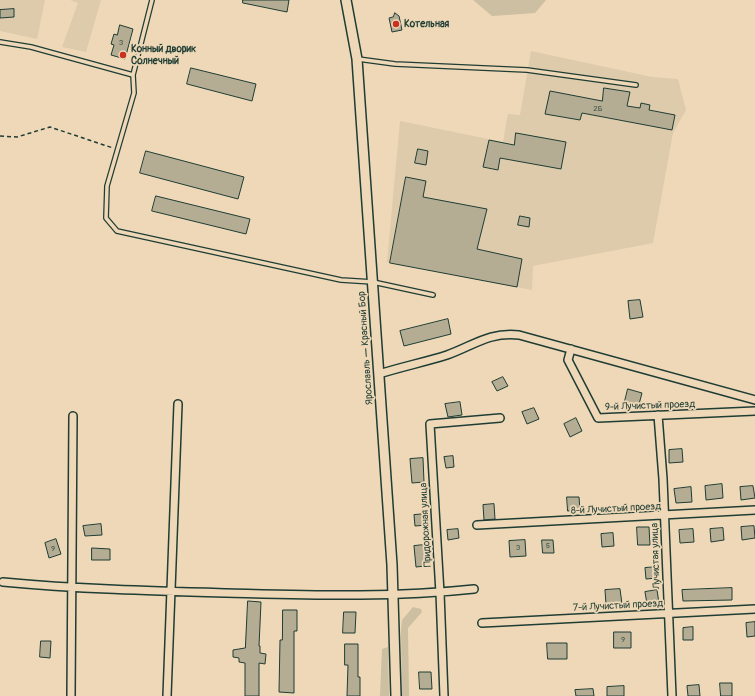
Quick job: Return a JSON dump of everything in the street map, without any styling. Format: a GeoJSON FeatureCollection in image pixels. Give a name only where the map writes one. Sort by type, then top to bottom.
{"type":"FeatureCollection","features":[{"type":"Feature","properties":{"kind":"street","name":"Ярославль — Красный Бор"},"geometry":{"type":"LineString","coordinates":[[346,0],[357,59],[393,596],[396,696]]}},
{"type":"Feature","properties":{"kind":"street"},"geometry":{"type":"LineString","coordinates":[[379,374],[448,354],[481,340],[503,333],[519,335],[755,400]]}},
{"type":"Feature","properties":{"kind":"street","name":"9-й Лучистый проезд"},"geometry":{"type":"LineString","coordinates":[[571,349],[568,360],[598,418],[755,411]]}},
{"type":"Feature","properties":{"kind":"street"},"geometry":{"type":"LineString","coordinates":[[167,696],[178,404]]}},
{"type":"Feature","properties":{"kind":"street","name":"Лучистая улица"},"geometry":{"type":"LineString","coordinates":[[658,415],[672,696]]}},
{"type":"Feature","properties":{"kind":"street"},"geometry":{"type":"LineString","coordinates":[[71,696],[73,416]]}},
{"type":"Feature","properties":{"kind":"street","name":"Придорожная улица"},"geometry":{"type":"LineString","coordinates":[[444,696],[440,593],[430,424],[500,418]]}},
{"type":"Feature","properties":{"kind":"street","name":"8-й Лучистый проезд"},"geometry":{"type":"LineString","coordinates":[[477,525],[755,510]]}},
{"type":"Feature","properties":{"kind":"street"},"geometry":{"type":"LineString","coordinates":[[3,582],[71,588],[360,596],[393,596],[474,590]]}},
{"type":"Feature","properties":{"kind":"street","name":"7-й Лучистый проезд"},"geometry":{"type":"LineString","coordinates":[[482,623],[755,608]]}},
{"type":"Feature","properties":{"kind":"lane"},"geometry":{"type":"LineString","coordinates":[[152,0],[133,75],[134,93],[107,186],[106,218],[117,230],[340,280],[373,282],[433,295]]}},
{"type":"Feature","properties":{"kind":"lane"},"geometry":{"type":"LineString","coordinates":[[0,42],[31,47],[133,75]]}},
{"type":"Feature","properties":{"kind":"lane"},"geometry":{"type":"LineString","coordinates":[[357,59],[395,64],[527,70],[636,85]]}},
{"type":"Feature","properties":{"kind":"path"},"geometry":{"type":"LineString","coordinates":[[0,136],[17,137],[50,127],[117,150]]}},
{"type":"Feature","properties":{"kind":"shaded area"},"geometry":{"type":"Polygon","coordinates":[[[0,0],[45,0],[37,39],[0,31],[0,0]]]}},
{"type":"Feature","properties":{"kind":"shaded area"},"geometry":{"type":"Polygon","coordinates":[[[70,0],[101,0],[86,52],[62,47],[78,3],[70,0]]]}},
{"type":"Feature","properties":{"kind":"shaded area"},"geometry":{"type":"Polygon","coordinates":[[[473,0],[546,0],[535,13],[492,16],[473,0]]]}},
{"type":"Feature","properties":{"kind":"shaded area"},"geometry":{"type":"Polygon","coordinates":[[[531,51],[652,77],[678,79],[686,110],[673,133],[653,243],[533,266],[532,290],[387,262],[400,121],[503,142],[508,114],[520,115],[531,51]]]}},
{"type":"Feature","properties":{"kind":"shaded area"},"geometry":{"type":"Polygon","coordinates":[[[413,607],[421,609],[422,612],[408,628],[409,696],[402,696],[402,620],[413,607]]]}},
{"type":"Feature","properties":{"kind":"shaded area"},"geometry":{"type":"Polygon","coordinates":[[[388,647],[389,696],[380,696],[382,649],[388,647]]]}},
{"type":"Feature","properties":{"kind":"building"},"geometry":{"type":"Polygon","coordinates":[[[243,0],[289,0],[287,12],[243,3],[243,0]]]}},
{"type":"Feature","properties":{"kind":"building"},"geometry":{"type":"Polygon","coordinates":[[[14,9],[14,17],[0,18],[0,10],[14,9]]]}},
{"type":"Feature","properties":{"kind":"building","name":"Котельная"},"geometry":{"type":"Polygon","coordinates":[[[395,13],[399,16],[402,30],[392,32],[389,18],[393,17],[395,13]]]}},
{"type":"Feature","properties":{"kind":"building"},"geometry":{"type":"Polygon","coordinates":[[[120,25],[133,29],[125,59],[111,55],[114,45],[111,44],[114,34],[117,35],[120,25]]]}},
{"type":"Feature","properties":{"kind":"building"},"geometry":{"type":"Polygon","coordinates":[[[191,68],[256,84],[252,101],[187,84],[191,68]]]}},
{"type":"Feature","properties":{"kind":"building"},"geometry":{"type":"Polygon","coordinates":[[[604,88],[630,92],[627,106],[640,108],[641,103],[650,105],[649,110],[675,115],[672,130],[582,113],[580,120],[545,114],[550,91],[602,101],[604,88]]]}},
{"type":"Feature","properties":{"kind":"building"},"geometry":{"type":"Polygon","coordinates":[[[516,133],[566,142],[561,169],[500,158],[498,170],[483,167],[489,140],[514,145],[516,133]]]}},
{"type":"Feature","properties":{"kind":"building"},"geometry":{"type":"Polygon","coordinates":[[[418,149],[428,151],[426,165],[415,163],[418,149]]]}},
{"type":"Feature","properties":{"kind":"building"},"geometry":{"type":"Polygon","coordinates":[[[146,151],[244,177],[238,199],[140,173],[146,151]]]}},
{"type":"Feature","properties":{"kind":"building"},"geometry":{"type":"Polygon","coordinates":[[[406,177],[426,181],[423,197],[487,209],[477,249],[522,259],[517,287],[390,263],[406,177]]]}},
{"type":"Feature","properties":{"kind":"building"},"geometry":{"type":"Polygon","coordinates":[[[156,196],[250,219],[246,234],[152,211],[156,196]]]}},
{"type":"Feature","properties":{"kind":"building"},"geometry":{"type":"Polygon","coordinates":[[[520,216],[530,218],[529,227],[518,225],[520,216]]]}},
{"type":"Feature","properties":{"kind":"building"},"geometry":{"type":"Polygon","coordinates":[[[640,300],[643,317],[630,319],[628,301],[640,300]]]}},
{"type":"Feature","properties":{"kind":"building"},"geometry":{"type":"Polygon","coordinates":[[[448,319],[451,334],[404,346],[400,331],[448,319]]]}},
{"type":"Feature","properties":{"kind":"building"},"geometry":{"type":"Polygon","coordinates":[[[503,377],[508,386],[497,391],[492,382],[503,377]]]}},
{"type":"Feature","properties":{"kind":"building"},"geometry":{"type":"Polygon","coordinates":[[[628,389],[642,393],[638,408],[624,405],[628,389]]]}},
{"type":"Feature","properties":{"kind":"building"},"geometry":{"type":"Polygon","coordinates":[[[460,402],[462,415],[448,417],[445,404],[460,402]]]}},
{"type":"Feature","properties":{"kind":"building"},"geometry":{"type":"Polygon","coordinates":[[[534,408],[539,419],[527,424],[522,412],[534,408]]]}},
{"type":"Feature","properties":{"kind":"building"},"geometry":{"type":"Polygon","coordinates":[[[576,418],[582,431],[570,437],[564,424],[576,418]]]}},
{"type":"Feature","properties":{"kind":"building"},"geometry":{"type":"Polygon","coordinates":[[[682,449],[683,462],[669,463],[669,450],[682,449]]]}},
{"type":"Feature","properties":{"kind":"building"},"geometry":{"type":"Polygon","coordinates":[[[453,456],[454,467],[446,468],[444,457],[453,456]]]}},
{"type":"Feature","properties":{"kind":"building"},"geometry":{"type":"Polygon","coordinates":[[[423,458],[424,482],[412,483],[410,459],[423,458]]]}},
{"type":"Feature","properties":{"kind":"building"},"geometry":{"type":"Polygon","coordinates":[[[722,484],[723,498],[706,500],[705,486],[722,484]]]}},
{"type":"Feature","properties":{"kind":"building"},"geometry":{"type":"Polygon","coordinates":[[[753,486],[755,498],[741,500],[740,487],[753,486]]]}},
{"type":"Feature","properties":{"kind":"building"},"geometry":{"type":"Polygon","coordinates":[[[691,487],[692,502],[676,503],[674,489],[691,487]]]}},
{"type":"Feature","properties":{"kind":"building"},"geometry":{"type":"Polygon","coordinates":[[[567,497],[579,497],[580,510],[568,511],[567,497]]]}},
{"type":"Feature","properties":{"kind":"building"},"geometry":{"type":"Polygon","coordinates":[[[494,504],[495,519],[484,520],[483,505],[494,504]]]}},
{"type":"Feature","properties":{"kind":"building"},"geometry":{"type":"Polygon","coordinates":[[[426,514],[427,525],[415,526],[414,515],[426,514]]]}},
{"type":"Feature","properties":{"kind":"building"},"geometry":{"type":"Polygon","coordinates":[[[101,524],[102,535],[85,536],[83,526],[101,524]]]}},
{"type":"Feature","properties":{"kind":"building"},"geometry":{"type":"Polygon","coordinates":[[[754,526],[755,538],[742,540],[741,527],[754,526]]]}},
{"type":"Feature","properties":{"kind":"building"},"geometry":{"type":"Polygon","coordinates":[[[637,527],[649,527],[650,545],[638,545],[637,527]]]}},
{"type":"Feature","properties":{"kind":"building"},"geometry":{"type":"Polygon","coordinates":[[[723,528],[724,540],[711,542],[710,529],[723,528]]]}},
{"type":"Feature","properties":{"kind":"building"},"geometry":{"type":"Polygon","coordinates":[[[458,529],[459,538],[448,540],[447,530],[458,529]]]}},
{"type":"Feature","properties":{"kind":"building"},"geometry":{"type":"Polygon","coordinates":[[[693,529],[694,542],[680,543],[679,530],[693,529]]]}},
{"type":"Feature","properties":{"kind":"building"},"geometry":{"type":"Polygon","coordinates":[[[613,533],[614,546],[602,547],[601,534],[613,533]]]}},
{"type":"Feature","properties":{"kind":"building"},"geometry":{"type":"Polygon","coordinates":[[[56,539],[61,554],[49,558],[45,543],[56,539]]]}},
{"type":"Feature","properties":{"kind":"building"},"geometry":{"type":"Polygon","coordinates":[[[525,540],[526,556],[510,557],[509,541],[525,540]]]}},
{"type":"Feature","properties":{"kind":"building"},"geometry":{"type":"Polygon","coordinates":[[[542,540],[553,540],[554,553],[543,553],[542,540]]]}},
{"type":"Feature","properties":{"kind":"building"},"geometry":{"type":"Polygon","coordinates":[[[424,545],[425,566],[416,567],[414,546],[424,545]]]}},
{"type":"Feature","properties":{"kind":"building"},"geometry":{"type":"Polygon","coordinates":[[[92,548],[110,549],[110,560],[92,560],[92,548]]]}},
{"type":"Feature","properties":{"kind":"building"},"geometry":{"type":"Polygon","coordinates":[[[657,567],[657,578],[646,579],[645,568],[657,567]]]}},
{"type":"Feature","properties":{"kind":"building"},"geometry":{"type":"Polygon","coordinates":[[[732,588],[732,600],[683,601],[682,590],[732,588]]]}},
{"type":"Feature","properties":{"kind":"building"},"geometry":{"type":"Polygon","coordinates":[[[620,589],[622,604],[606,605],[605,590],[620,589]]]}},
{"type":"Feature","properties":{"kind":"building"},"geometry":{"type":"Polygon","coordinates":[[[657,590],[659,603],[647,604],[645,592],[657,590]]]}},
{"type":"Feature","properties":{"kind":"building"},"geometry":{"type":"Polygon","coordinates":[[[248,601],[261,602],[259,646],[260,653],[266,654],[265,664],[259,663],[259,696],[245,696],[245,663],[239,662],[239,658],[233,657],[233,650],[245,648],[248,601]]]}},
{"type":"Feature","properties":{"kind":"building"},"geometry":{"type":"Polygon","coordinates":[[[283,610],[297,610],[297,631],[294,631],[294,693],[279,692],[280,640],[282,640],[283,610]]]}},
{"type":"Feature","properties":{"kind":"building"},"geometry":{"type":"Polygon","coordinates":[[[344,612],[356,612],[355,633],[343,633],[344,612]]]}},
{"type":"Feature","properties":{"kind":"building"},"geometry":{"type":"Polygon","coordinates":[[[755,622],[755,636],[747,637],[746,623],[755,622]]]}},
{"type":"Feature","properties":{"kind":"building"},"geometry":{"type":"Polygon","coordinates":[[[693,627],[693,640],[683,640],[683,628],[693,627]]]}},
{"type":"Feature","properties":{"kind":"building"},"geometry":{"type":"Polygon","coordinates":[[[614,632],[631,632],[631,648],[614,648],[614,632]]]}},
{"type":"Feature","properties":{"kind":"building"},"geometry":{"type":"Polygon","coordinates":[[[41,641],[51,641],[50,658],[40,657],[41,641]]]}},
{"type":"Feature","properties":{"kind":"building"},"geometry":{"type":"Polygon","coordinates":[[[547,643],[567,643],[567,659],[548,659],[547,643]]]}},
{"type":"Feature","properties":{"kind":"building"},"geometry":{"type":"Polygon","coordinates":[[[345,644],[358,644],[358,677],[360,677],[360,696],[347,696],[348,665],[345,665],[345,644]]]}},
{"type":"Feature","properties":{"kind":"building"},"geometry":{"type":"Polygon","coordinates":[[[419,672],[431,672],[432,689],[420,689],[419,672]]]}},
{"type":"Feature","properties":{"kind":"building"},"geometry":{"type":"Polygon","coordinates":[[[720,683],[732,683],[732,696],[721,696],[720,683]]]}},
{"type":"Feature","properties":{"kind":"building"},"geometry":{"type":"Polygon","coordinates":[[[699,685],[700,696],[688,696],[687,686],[699,685]]]}},
{"type":"Feature","properties":{"kind":"building"},"geometry":{"type":"Polygon","coordinates":[[[624,686],[624,696],[607,696],[607,687],[624,686]]]}},
{"type":"Feature","properties":{"kind":"building"},"geometry":{"type":"Polygon","coordinates":[[[593,689],[594,696],[576,696],[575,690],[593,689]]]}},
{"type":"Feature","properties":{"kind":"place","name":"Котельная"},"geometry":{"type":"Point","coordinates":[396,24]}},
{"type":"Feature","properties":{"kind":"place","name":"Конный дворик Солнечный"},"geometry":{"type":"Point","coordinates":[123,55]}}]}
